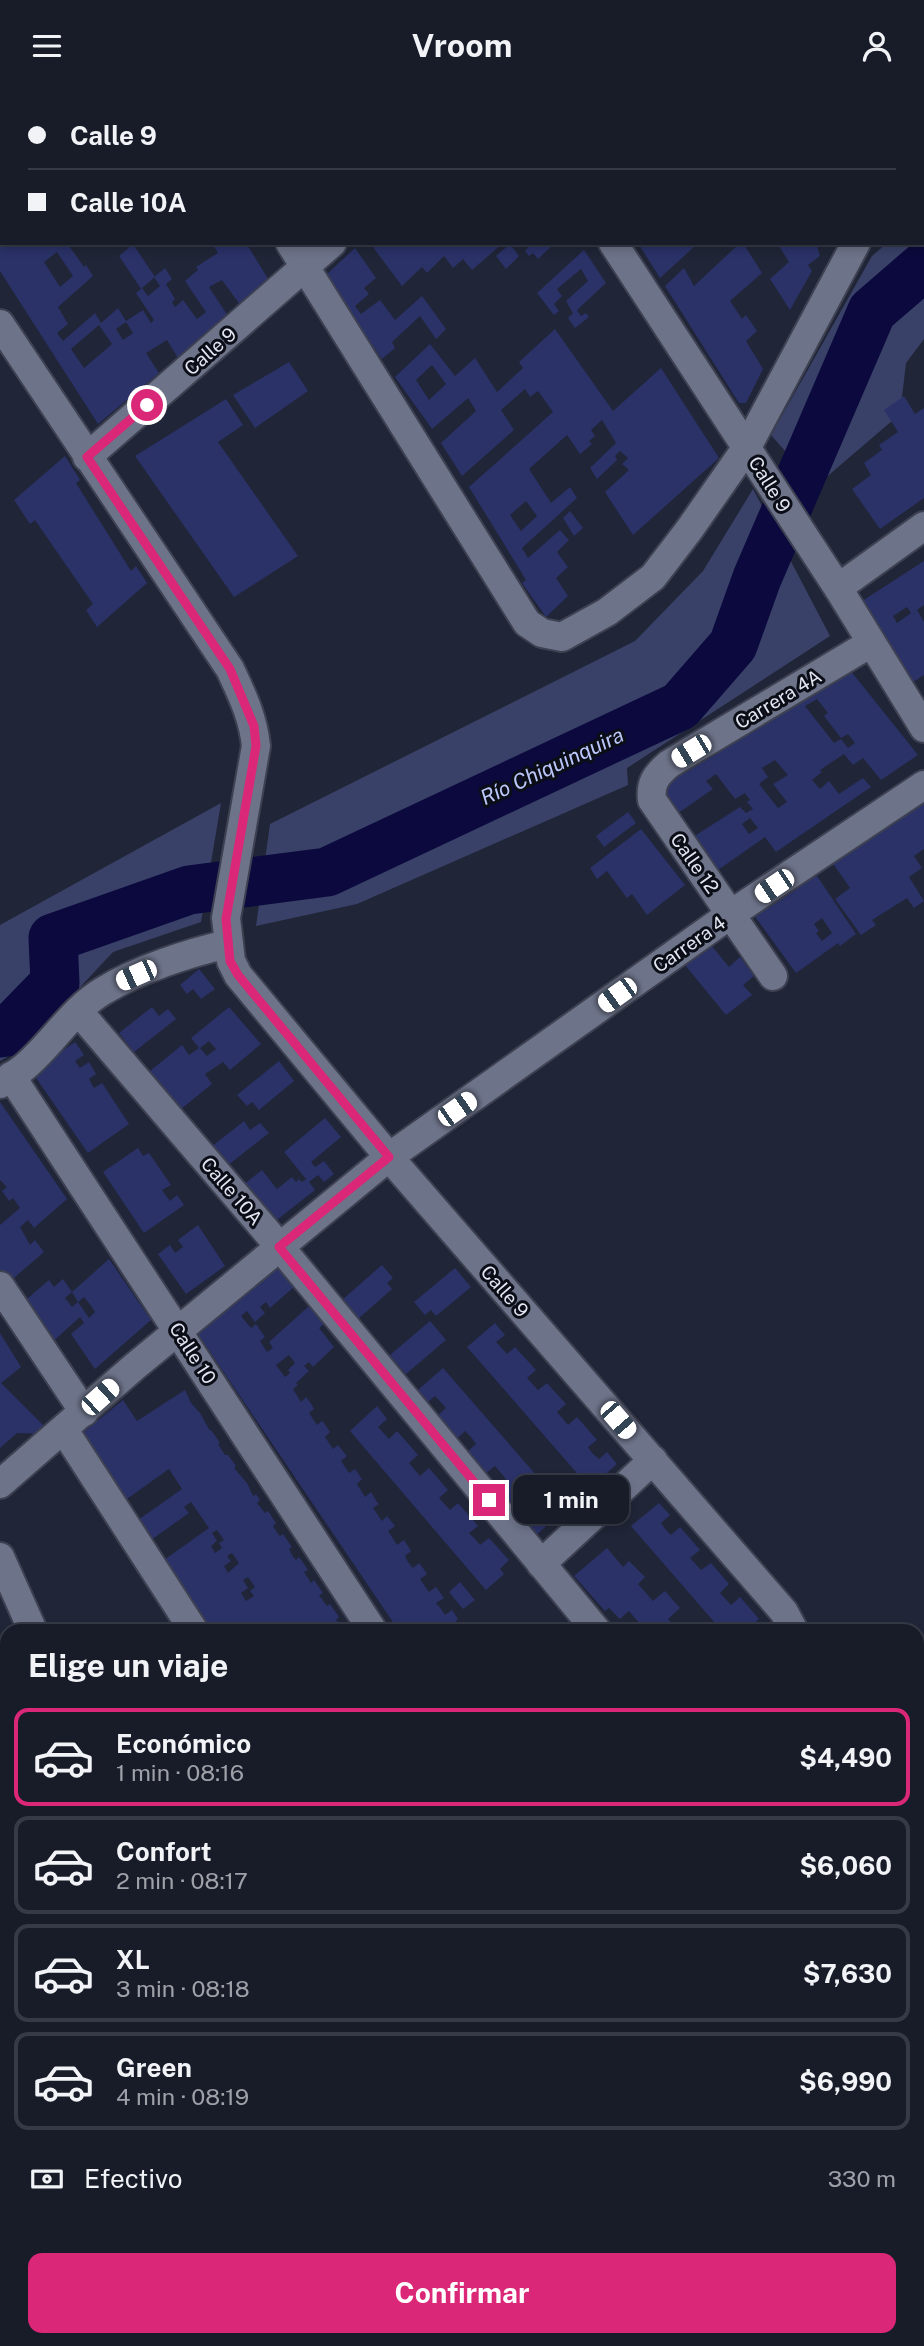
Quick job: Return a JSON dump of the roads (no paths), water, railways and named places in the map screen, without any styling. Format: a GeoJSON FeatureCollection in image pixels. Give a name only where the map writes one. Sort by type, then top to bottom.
{"type":"FeatureCollection","features":[{"type":"Feature","properties":{"kind":"street"},"geometry":{"type":"LineString","coordinates":[[291,245],[527,623],[542,633],[562,637],[607,612],[653,577],[689,530],[747,447],[855,245]]}},
{"type":"Feature","properties":{"kind":"street","name":"Calle 9"},"geometry":{"type":"LineString","coordinates":[[87,457],[330,245]]}},
{"type":"Feature","properties":{"kind":"street","name":"Calle 9"},"geometry":{"type":"LineString","coordinates":[[614,245],[838,587],[924,728]]}},
{"type":"Feature","properties":{"kind":"street","name":"Calle 9"},"geometry":{"type":"LineString","coordinates":[[0,324],[230,669],[247,706],[254,726],[256,746],[240,832],[227,931],[230,961],[238,975],[389,1157],[784,1612],[790,1624]]}},
{"type":"Feature","properties":{"kind":"street"},"geometry":{"type":"LineString","coordinates":[[838,587],[924,526]]}},
{"type":"Feature","properties":{"kind":"street","name":"Carrera 4A"},"geometry":{"type":"LineString","coordinates":[[653,781],[669,764],[871,643]]}},
{"type":"Feature","properties":{"kind":"street","name":"Calle 12"},"geometry":{"type":"LineString","coordinates":[[653,781],[652,800],[773,976]]}},
{"type":"Feature","properties":{"kind":"street","name":"Carrera 4"},"geometry":{"type":"LineString","coordinates":[[0,1484],[134,1367],[389,1157],[731,914],[924,785]]}},
{"type":"Feature","properties":{"kind":"street"},"geometry":{"type":"LineString","coordinates":[[6,1080],[23,1068],[102,991],[198,951],[227,931]]}},
{"type":"Feature","properties":{"kind":"street","name":"Calle 10A"},"geometry":{"type":"LineString","coordinates":[[79,1012],[279,1247],[591,1624]]}},
{"type":"Feature","properties":{"kind":"street","name":"Calle 10"},"geometry":{"type":"LineString","coordinates":[[6,1080],[179,1332],[368,1624]]}},
{"type":"Feature","properties":{"kind":"street"},"geometry":{"type":"LineString","coordinates":[[0,1286],[190,1624]]}},
{"type":"Feature","properties":{"kind":"street"},"geometry":{"type":"LineString","coordinates":[[541,1564],[653,1460]]}},
{"type":"Feature","properties":{"kind":"street"},"geometry":{"type":"LineString","coordinates":[[0,1556],[30,1624]]}},
{"type":"Feature","properties":{"kind":"waterway","name":"Río Chiquinquira"},"geometry":{"type":"LineString","coordinates":[[0,1033],[7,1032],[55,983],[53,938],[189,890],[327,872],[680,706],[733,645],[757,578],[872,311],[924,266]]}}]}
